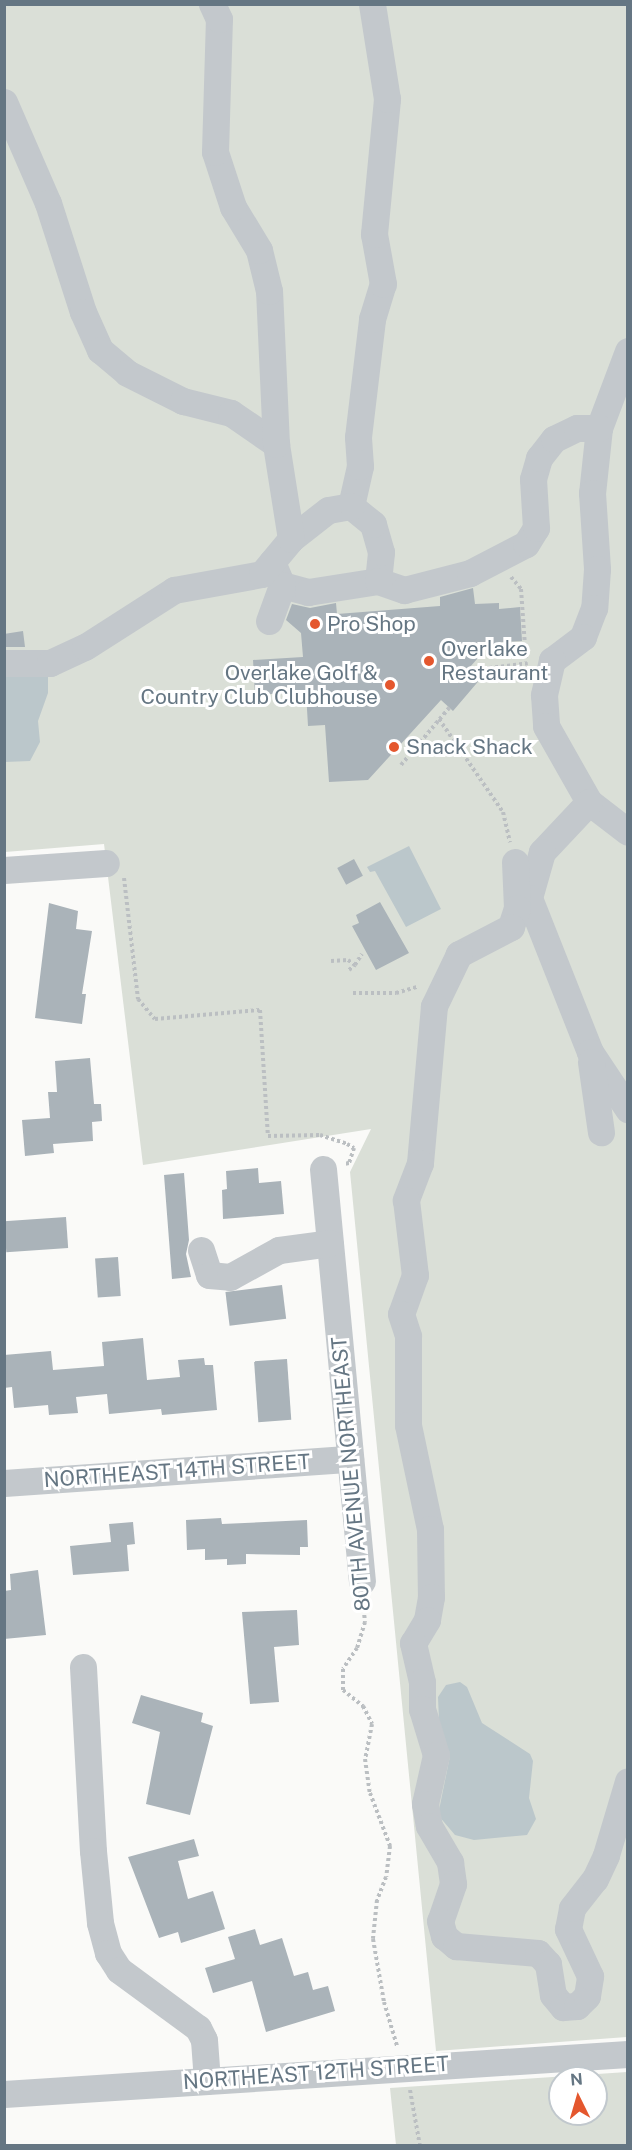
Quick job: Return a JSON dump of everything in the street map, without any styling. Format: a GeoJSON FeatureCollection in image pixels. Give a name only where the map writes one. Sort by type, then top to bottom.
{"type":"FeatureCollection","features":[{"type":"Feature","properties":{"kind":"street"},"geometry":{"type":"LineString","coordinates":[[212,4],[219,19],[215,152],[233,207],[259,250],[269,291],[276,444],[291,539]]}},
{"type":"Feature","properties":{"kind":"street"},"geometry":{"type":"LineString","coordinates":[[351,506],[360,466],[358,437],[372,319],[383,284],[374,234],[387,99],[372,4]]}},
{"type":"Feature","properties":{"kind":"street"},"geometry":{"type":"LineString","coordinates":[[4,102],[48,203],[83,312],[100,350],[127,373],[183,401],[231,413],[276,444]]}},
{"type":"Feature","properties":{"kind":"street"},"geometry":{"type":"LineString","coordinates":[[627,351],[599,428],[592,493],[597,569],[594,608],[583,637],[539,662],[546,726],[589,802],[627,832]]}},
{"type":"Feature","properties":{"kind":"street"},"geometry":{"type":"LineString","coordinates":[[4,663],[50,663],[85,647],[174,590],[262,574],[277,574],[308,592],[378,581],[405,590],[470,573],[526,544],[536,528],[533,479],[539,458],[554,439],[577,428],[599,428]]}},
{"type":"Feature","properties":{"kind":"street"},"geometry":{"type":"LineString","coordinates":[[269,621],[277,574],[291,539],[328,510],[351,506],[373,524],[381,552],[378,581]]}},
{"type":"Feature","properties":{"kind":"street"},"geometry":{"type":"LineString","coordinates":[[589,802],[523,871],[517,908],[511,927],[459,954],[448,972],[434,1006],[420,1163],[406,1200],[415,1275],[401,1314],[408,1336],[408,1425],[430,1529],[431,1597],[427,1620],[413,1643],[422,1709],[436,1755],[425,1804],[429,1826],[450,1862],[453,1884],[440,1921],[444,1936],[456,1946],[538,1953],[548,1965],[553,1995],[563,2007],[577,2006],[587,1996],[590,1976],[568,1929],[572,1908],[595,1879],[606,1855],[627,1781]]}},
{"type":"Feature","properties":{"kind":"street"},"geometry":{"type":"LineString","coordinates":[[4,870],[115,870]]}},
{"type":"Feature","properties":{"kind":"street"},"geometry":{"type":"LineString","coordinates":[[523,871],[529,898],[590,1052],[627,1109]]}},
{"type":"Feature","properties":{"kind":"street"},"geometry":{"type":"LineString","coordinates":[[590,1052],[601,1132]]}},
{"type":"Feature","properties":{"kind":"street","name":"80TH AVENUE NORTHEAST"},"geometry":{"type":"LineString","coordinates":[[323,1169],[362,1581]]}},
{"type":"Feature","properties":{"kind":"street"},"geometry":{"type":"LineString","coordinates":[[201,1250],[208,1275],[230,1277],[279,1250],[330,1243]]}},
{"type":"Feature","properties":{"kind":"street","name":"NORTHEAST 14TH STREET"},"geometry":{"type":"LineString","coordinates":[[4,1483],[350,1459]]}},
{"type":"Feature","properties":{"kind":"street"},"geometry":{"type":"LineString","coordinates":[[83,1667],[93,1851],[100,1923],[108,1953],[119,1970],[198,2028],[204,2040],[207,2081]]}},
{"type":"Feature","properties":{"kind":"street","name":"NORTHEAST 12TH STREET"},"geometry":{"type":"LineString","coordinates":[[4,2094],[627,2054]]}},
{"type":"Feature","properties":{"kind":"path"},"geometry":{"type":"LineString","coordinates":[[478,674],[489,668],[539,662],[522,600]]}},
{"type":"Feature","properties":{"kind":"path"},"geometry":{"type":"LineString","coordinates":[[400,765],[449,708]]}},
{"type":"Feature","properties":{"kind":"path"},"geometry":{"type":"LineString","coordinates":[[439,719],[503,812],[523,871]]}},
{"type":"Feature","properties":{"kind":"path"},"geometry":{"type":"LineString","coordinates":[[115,870],[138,999],[155,1019],[260,1010],[268,1136],[320,1135],[354,1148],[349,1163],[323,1169]]}},
{"type":"Feature","properties":{"kind":"path"},"geometry":{"type":"LineString","coordinates":[[349,970],[356,965],[362,954]]}},
{"type":"Feature","properties":{"kind":"path"},"geometry":{"type":"LineString","coordinates":[[331,961],[348,960],[356,965]]}},
{"type":"Feature","properties":{"kind":"path"},"geometry":{"type":"LineString","coordinates":[[353,993],[396,993],[448,972]]}},
{"type":"Feature","properties":{"kind":"path","name":"80TH AVENUE NORTHEAST"},"geometry":{"type":"LineString","coordinates":[[362,1581],[365,1622],[357,1648],[343,1669],[343,1689],[363,1706],[372,1724],[365,1760],[370,1793],[390,1846],[386,1877],[373,1919],[373,1939],[384,2002],[403,2067],[420,2145]]}},
{"type":"Feature","properties":{"kind":"shaded area"},"geometry":{"type":"Polygon","coordinates":[[[5,5],[627,5],[627,2037],[436,2051],[350,1172],[371,1129],[143,1165],[104,844],[5,852],[5,5]]]}},
{"type":"Feature","properties":{"kind":"shaded area"},"geometry":{"type":"Polygon","coordinates":[[[5,670],[45,671],[48,677],[48,693],[38,721],[40,742],[30,761],[5,762],[5,670]]]}},
{"type":"Feature","properties":{"kind":"shaded area"},"geometry":{"type":"Polygon","coordinates":[[[409,846],[441,909],[406,927],[375,871],[370,872],[367,867],[409,846]]]}},
{"type":"Feature","properties":{"kind":"shaded area"},"geometry":{"type":"Polygon","coordinates":[[[460,1682],[467,1687],[482,1723],[530,1754],[533,1761],[529,1798],[536,1819],[527,1835],[474,1840],[455,1835],[438,1815],[450,1756],[439,1721],[438,1697],[446,1685],[460,1682]]]}},
{"type":"Feature","properties":{"kind":"shaded area"},"geometry":{"type":"Polygon","coordinates":[[[627,2072],[627,2145],[396,2145],[390,2088],[548,2077],[548,2126],[608,2126],[608,2073],[627,2072]]]}},
{"type":"Feature","properties":{"kind":"building","name":"Overlake Golf & Country Club Clubhouse"},"geometry":{"type":"Polygon","coordinates":[[[473,588],[475,604],[499,603],[499,609],[520,607],[522,641],[502,642],[502,649],[485,650],[470,667],[482,677],[453,711],[441,700],[368,780],[329,782],[325,725],[308,726],[306,692],[255,695],[253,660],[303,657],[301,633],[286,620],[292,604],[310,608],[336,603],[337,614],[440,606],[440,597],[473,588]]]}},
{"type":"Feature","properties":{"kind":"building"},"geometry":{"type":"Polygon","coordinates":[[[23,631],[25,647],[4,647],[4,634],[23,631]]]}},
{"type":"Feature","properties":{"kind":"building"},"geometry":{"type":"Polygon","coordinates":[[[354,859],[363,876],[346,885],[337,868],[354,859]]]}},
{"type":"Feature","properties":{"kind":"building"},"geometry":{"type":"Polygon","coordinates":[[[380,902],[409,953],[376,970],[352,926],[359,923],[356,915],[380,902]]]}},
{"type":"Feature","properties":{"kind":"building"},"geometry":{"type":"Polygon","coordinates":[[[49,903],[78,911],[76,929],[92,931],[82,994],[86,994],[82,1024],[35,1018],[49,903]]]}},
{"type":"Feature","properties":{"kind":"building"},"geometry":{"type":"Polygon","coordinates":[[[90,1058],[94,1104],[101,1104],[102,1121],[92,1122],[93,1141],[53,1144],[54,1153],[25,1156],[22,1120],[50,1118],[48,1092],[57,1092],[55,1061],[90,1058]]]}},
{"type":"Feature","properties":{"kind":"building"},"geometry":{"type":"Polygon","coordinates":[[[258,1168],[259,1183],[281,1181],[284,1214],[223,1219],[222,1190],[227,1189],[226,1171],[258,1168]]]}},
{"type":"Feature","properties":{"kind":"building"},"geometry":{"type":"Polygon","coordinates":[[[184,1173],[189,1240],[186,1254],[191,1277],[172,1279],[164,1175],[184,1173]]]}},
{"type":"Feature","properties":{"kind":"building"},"geometry":{"type":"Polygon","coordinates":[[[66,1217],[68,1248],[6,1252],[4,1221],[66,1217]]]}},
{"type":"Feature","properties":{"kind":"building"},"geometry":{"type":"Polygon","coordinates":[[[118,1257],[121,1296],[98,1298],[95,1259],[118,1257]]]}},
{"type":"Feature","properties":{"kind":"building"},"geometry":{"type":"Polygon","coordinates":[[[282,1285],[286,1319],[230,1326],[225,1292],[282,1285]]]}},
{"type":"Feature","properties":{"kind":"building"},"geometry":{"type":"Polygon","coordinates":[[[143,1338],[147,1380],[180,1377],[178,1360],[204,1358],[205,1365],[213,1365],[217,1410],[162,1415],[161,1409],[109,1414],[107,1394],[76,1397],[78,1413],[49,1415],[48,1405],[14,1408],[12,1387],[4,1388],[4,1355],[51,1351],[53,1370],[104,1366],[102,1342],[143,1338]]]}},
{"type":"Feature","properties":{"kind":"building"},"geometry":{"type":"Polygon","coordinates":[[[287,1359],[291,1420],[258,1422],[254,1361],[287,1359]]]}},
{"type":"Feature","properties":{"kind":"building"},"geometry":{"type":"Polygon","coordinates":[[[221,1518],[222,1524],[307,1520],[308,1547],[300,1547],[300,1555],[246,1554],[246,1564],[227,1565],[227,1559],[205,1560],[205,1549],[187,1550],[186,1520],[221,1518]]]}},
{"type":"Feature","properties":{"kind":"building"},"geometry":{"type":"Polygon","coordinates":[[[133,1522],[135,1544],[127,1545],[129,1571],[73,1575],[70,1546],[111,1542],[109,1524],[133,1522]]]}},
{"type":"Feature","properties":{"kind":"building"},"geometry":{"type":"Polygon","coordinates":[[[38,1570],[46,1635],[4,1639],[4,1591],[11,1590],[10,1574],[38,1570]]]}},
{"type":"Feature","properties":{"kind":"building"},"geometry":{"type":"Polygon","coordinates":[[[297,1610],[299,1645],[274,1647],[279,1702],[250,1704],[242,1612],[297,1610]]]}},
{"type":"Feature","properties":{"kind":"building"},"geometry":{"type":"Polygon","coordinates":[[[141,1695],[203,1713],[201,1722],[213,1726],[190,1815],[146,1804],[160,1732],[132,1723],[141,1695]]]}},
{"type":"Feature","properties":{"kind":"building"},"geometry":{"type":"Polygon","coordinates":[[[194,1839],[199,1856],[178,1861],[188,1899],[213,1891],[225,1929],[181,1943],[178,1932],[159,1938],[128,1857],[194,1839]]]}},
{"type":"Feature","properties":{"kind":"building"},"geometry":{"type":"Polygon","coordinates":[[[255,1929],[260,1945],[282,1938],[294,1976],[308,1972],[313,1990],[328,1986],[335,2011],[266,2032],[252,1981],[213,1993],[205,1968],[235,1959],[228,1937],[255,1929]]]}},
{"type":"Feature","properties":{"kind":"place","name":"Pro Shop"},"geometry":{"type":"Point","coordinates":[315,624]}},
{"type":"Feature","properties":{"kind":"place","name":"Overlake Restaurant"},"geometry":{"type":"Point","coordinates":[429,661]}},
{"type":"Feature","properties":{"kind":"place","name":"Overlake Golf & Country Club Clubhouse"},"geometry":{"type":"Point","coordinates":[390,685]}},
{"type":"Feature","properties":{"kind":"place","name":"Snack Shack"},"geometry":{"type":"Point","coordinates":[394,747]}}]}
